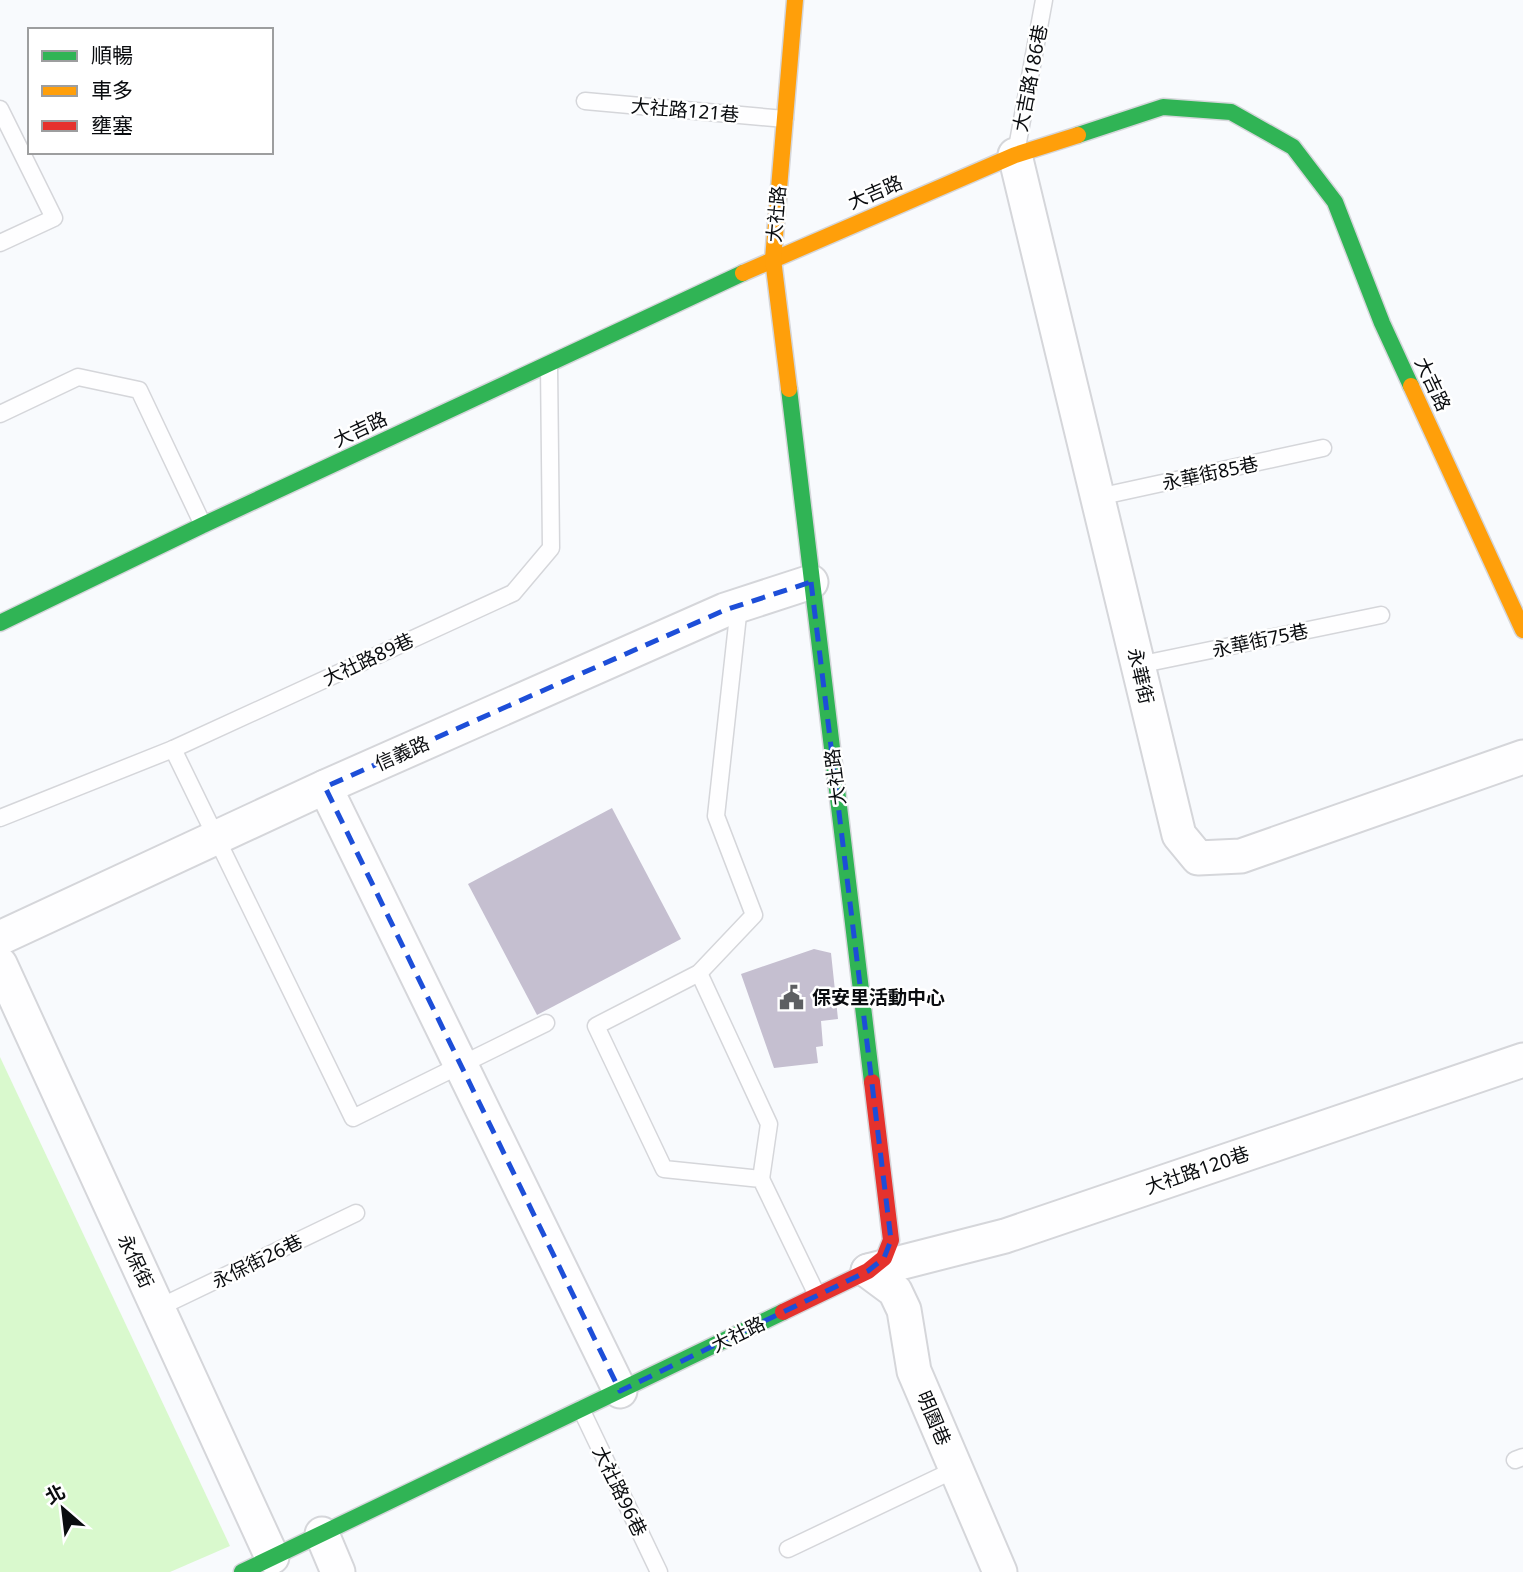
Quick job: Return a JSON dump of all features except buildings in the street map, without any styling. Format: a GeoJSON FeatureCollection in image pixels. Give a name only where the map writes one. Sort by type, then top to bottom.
{"type":"FeatureCollection","features":[{"type":"Feature","properties":{"kind":"street","name":"大社路"},"geometry":{"type":"LineString","coordinates":[[242,1572],[868,1271],[884,1258],[891,1240],[773,259],[795,0]]}},
{"type":"Feature","properties":{"kind":"street","name":"大吉路"},"geometry":{"type":"LineString","coordinates":[[0,623],[203,525],[773,259],[1015,155],[1163,107],[1231,112],[1293,147],[1335,202],[1382,323],[1523,630]]}},
{"type":"Feature","properties":{"kind":"street","name":"永華街"},"geometry":{"type":"LineString","coordinates":[[1015,155],[1179,835],[1198,858],[1241,856],[1523,757]]}},
{"type":"Feature","properties":{"kind":"street","name":"信義路"},"geometry":{"type":"LineString","coordinates":[[0,938],[325,787],[738,606],[811,582]]}},
{"type":"Feature","properties":{"kind":"street"},"geometry":{"type":"LineString","coordinates":[[325,787],[620,1391]]}},
{"type":"Feature","properties":{"kind":"street","name":"永保街"},"geometry":{"type":"LineString","coordinates":[[0,964],[272,1557]]}},
{"type":"Feature","properties":{"kind":"street","name":"大社路120巷"},"geometry":{"type":"LineString","coordinates":[[868,1271],[1005,1236],[1523,1060]]}},
{"type":"Feature","properties":{"kind":"street","name":"明園巷"},"geometry":{"type":"LineString","coordinates":[[868,1271],[895,1291],[904,1310],[914,1371],[1000,1572]]}},
{"type":"Feature","properties":{"kind":"street"},"geometry":{"type":"LineString","coordinates":[[322,1534],[338,1572]]}},
{"type":"Feature","properties":{"kind":"lane","name":"大吉路186巷"},"geometry":{"type":"LineString","coordinates":[[1015,155],[1044,0]]}},
{"type":"Feature","properties":{"kind":"lane","name":"大社路121巷"},"geometry":{"type":"LineString","coordinates":[[585,101],[785,119]]}},
{"type":"Feature","properties":{"kind":"lane"},"geometry":{"type":"LineString","coordinates":[[0,109],[54,218],[0,243]]}},
{"type":"Feature","properties":{"kind":"lane","name":"大社路89巷"},"geometry":{"type":"LineString","coordinates":[[0,818],[173,749],[513,593],[551,548],[549,365]]}},
{"type":"Feature","properties":{"kind":"lane"},"geometry":{"type":"LineString","coordinates":[[0,414],[78,377],[139,390],[203,525]]}},
{"type":"Feature","properties":{"kind":"lane","name":"永華街85巷"},"geometry":{"type":"LineString","coordinates":[[1098,497],[1323,448]]}},
{"type":"Feature","properties":{"kind":"lane"},"geometry":{"type":"LineString","coordinates":[[738,606],[716,816],[754,915],[699,973],[596,1026],[664,1169],[761,1179]]}},
{"type":"Feature","properties":{"kind":"lane","name":"永華街75巷"},"geometry":{"type":"LineString","coordinates":[[1138,665],[1381,615]]}},
{"type":"Feature","properties":{"kind":"lane"},"geometry":{"type":"LineString","coordinates":[[173,749],[353,1118],[546,1023]]}},
{"type":"Feature","properties":{"kind":"lane"},"geometry":{"type":"LineString","coordinates":[[699,973],[769,1124],[761,1179],[817,1296]]}},
{"type":"Feature","properties":{"kind":"lane","name":"永保街26巷"},"geometry":{"type":"LineString","coordinates":[[158,1308],[356,1213]]}},
{"type":"Feature","properties":{"kind":"lane","name":"大社路96巷"},"geometry":{"type":"LineString","coordinates":[[581,1409],[659,1572]]}},
{"type":"Feature","properties":{"kind":"lane"},"geometry":{"type":"LineString","coordinates":[[788,1549],[956,1469]]}},
{"type":"Feature","properties":{"kind":"highlighted area"},"geometry":{"type":"Polygon","coordinates":[[[811,582],[891,1240],[884,1258],[868,1271],[620,1391],[325,787],[725,610],[811,582]]]}},
{"type":"Feature","properties":{"kind":"green space"},"geometry":{"type":"Polygon","coordinates":[[[0,1057],[230,1546],[170,1572],[0,1572],[0,1057]]]}},
{"type":"Feature","properties":{"kind":"traffic: fast"},"geometry":{"type":"LineString","coordinates":[[1078,135],[1163,107],[1231,112],[1293,147],[1335,202],[1382,323],[1411,386]]}},
{"type":"Feature","properties":{"kind":"traffic: fast"},"geometry":{"type":"LineString","coordinates":[[0,623],[203,525],[743,273]]}},
{"type":"Feature","properties":{"kind":"traffic: fast"},"geometry":{"type":"LineString","coordinates":[[789,389],[872,1082]]}},
{"type":"Feature","properties":{"kind":"traffic: fast"},"geometry":{"type":"LineString","coordinates":[[242,1572],[783,1312]]}},
{"type":"Feature","properties":{"kind":"traffic: slow"},"geometry":{"type":"LineString","coordinates":[[789,389],[773,259],[795,0]]}},
{"type":"Feature","properties":{"kind":"traffic: slow"},"geometry":{"type":"LineString","coordinates":[[743,273],[1015,155],[1078,135]]}},
{"type":"Feature","properties":{"kind":"traffic: slow"},"geometry":{"type":"LineString","coordinates":[[1411,386],[1523,630]]}},
{"type":"Feature","properties":{"kind":"traffic: jam"},"geometry":{"type":"LineString","coordinates":[[783,1312],[868,1271],[884,1258],[891,1240],[872,1082]]}},
{"type":"Feature","properties":{"kind":"place","name":"保安里活動中心"},"geometry":{"type":"Point","coordinates":[792,997]}}]}
